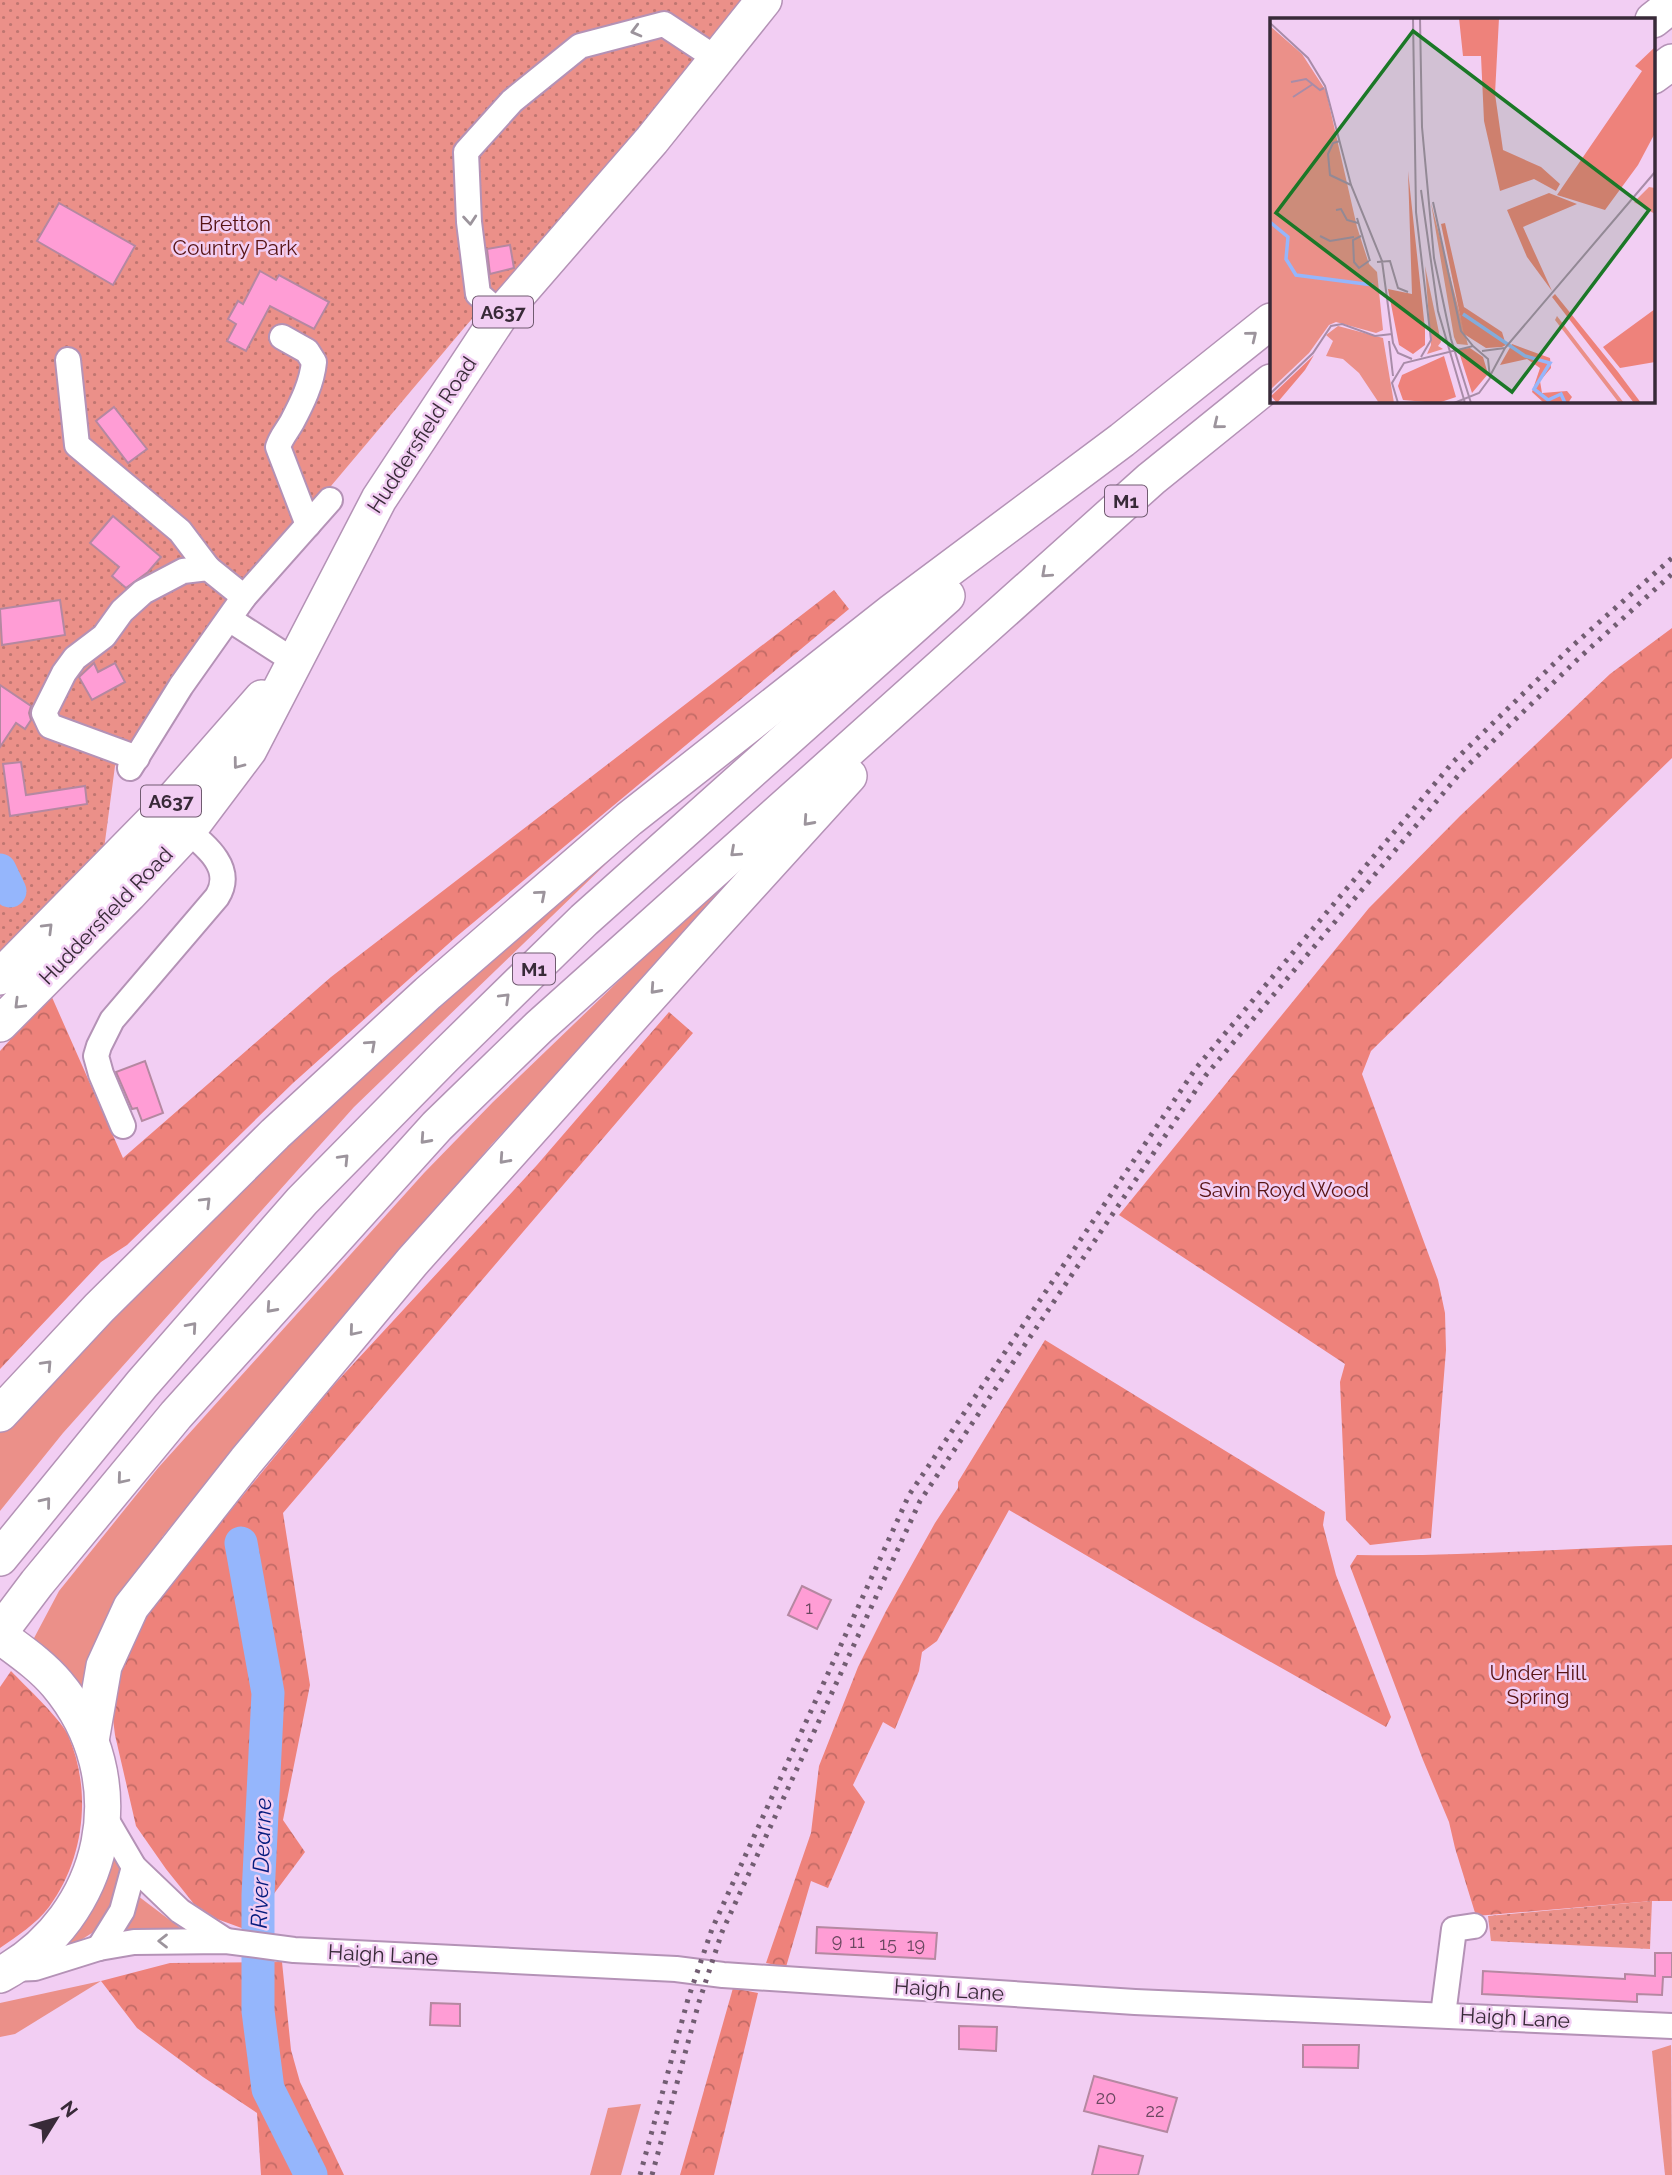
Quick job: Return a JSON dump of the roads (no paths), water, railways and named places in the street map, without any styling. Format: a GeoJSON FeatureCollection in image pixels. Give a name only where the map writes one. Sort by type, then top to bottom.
{"type":"FeatureCollection","features":[{"type":"Feature","properties":{"kind":"highway","name":"Huddersfield Road"},"geometry":{"type":"LineString","coordinates":[[0,1024],[129,894],[176,820],[294,661],[379,499],[501,314],[652,140],[764,0]]}},
{"type":"Feature","properties":{"kind":"highway"},"geometry":{"type":"LineString","coordinates":[[1654,19],[1672,5]]}},
{"type":"Feature","properties":{"kind":"highway"},"geometry":{"type":"LineString","coordinates":[[1654,75],[1672,62]]}},
{"type":"Feature","properties":{"kind":"highway","name":"M1"},"geometry":{"type":"LineString","coordinates":[[0,1414],[99,1308],[265,1143],[429,992],[629,819],[893,611],[1122,440],[1270,322]]}},
{"type":"Feature","properties":{"kind":"highway","name":"M1"},"geometry":{"type":"LineString","coordinates":[[0,1634],[37,1583],[176,1415],[437,1126],[539,1027],[986,626],[1151,479],[1270,383]]}},
{"type":"Feature","properties":{"kind":"highway","name":"M1"},"geometry":{"type":"LineString","coordinates":[[1,1557],[142,1384],[302,1201],[444,1058],[584,920],[1122,440]]}},
{"type":"Feature","properties":{"kind":"highway","name":"M1"},"geometry":{"type":"LineString","coordinates":[[91,1741],[104,1666],[131,1607],[246,1461],[412,1262],[709,929],[986,626]]}},
{"type":"Feature","properties":{"kind":"highway","name":"Huddersfield Road"},"geometry":{"type":"LineString","coordinates":[[0,977],[176,820]]}},
{"type":"Feature","properties":{"kind":"highway"},"geometry":{"type":"LineString","coordinates":[[0,1634],[42,1669],[57,1684],[73,1707],[91,1741],[99,1776],[103,1814],[94,1864],[77,1903],[59,1929],[37,1951],[5,1972]]}},
{"type":"Feature","properties":{"kind":"street"},"geometry":{"type":"LineString","coordinates":[[501,314],[478,294],[469,222],[466,152],[512,101],[580,46],[664,24],[717,59]]}},
{"type":"Feature","properties":{"kind":"street"},"geometry":{"type":"LineString","coordinates":[[282,337],[307,351],[314,362],[313,376],[278,447],[308,525]]}},
{"type":"Feature","properties":{"kind":"street"},"geometry":{"type":"LineString","coordinates":[[68,360],[77,445],[180,531],[208,568],[244,597]]}},
{"type":"Feature","properties":{"kind":"street"},"geometry":{"type":"LineString","coordinates":[[208,568],[183,571],[143,592],[122,611],[104,636],[75,658],[64,673],[44,713],[50,726],[134,763],[181,686],[244,597],[330,500]]}},
{"type":"Feature","properties":{"kind":"street"},"geometry":{"type":"LineString","coordinates":[[229,619],[294,661]]}},
{"type":"Feature","properties":{"kind":"street"},"geometry":{"type":"LineString","coordinates":[[123,1126],[101,1074],[96,1056],[99,1046],[112,1020],[217,897],[224,879],[219,862],[176,820]]}},
{"type":"Feature","properties":{"kind":"street","name":"Haigh Lane"},"geometry":{"type":"LineString","coordinates":[[103,1814],[134,1867],[180,1911],[232,1942]]}},
{"type":"Feature","properties":{"kind":"street"},"geometry":{"type":"LineString","coordinates":[[99,1948],[122,1911],[134,1867]]}},
{"type":"Feature","properties":{"kind":"street"},"geometry":{"type":"LineString","coordinates":[[1443,2015],[1454,1929],[1474,1926]]}},
{"type":"Feature","properties":{"kind":"street","name":"Haigh Lane"},"geometry":{"type":"LineString","coordinates":[[5,1972],[36,1968],[99,1948],[142,1942],[232,1942],[280,1949],[648,1967],[723,1975],[1135,2002],[1672,2026]]}},
{"type":"Feature","properties":{"kind":"waterway","name":"River Dearne"},"geometry":{"type":"LineString","coordinates":[[0,870],[10,891]]}},
{"type":"Feature","properties":{"kind":"waterway","name":"River Dearne"},"geometry":{"type":"LineString","coordinates":[[241,1543],[268,1693],[258,1895],[258,2011],[268,2089],[311,2175]]}},
{"type":"Feature","properties":{"kind":"railway"},"geometry":{"type":"LineString","coordinates":[[640,2175],[688,1999],[712,1929],[909,1495],[1196,1068],[1453,762],[1570,648],[1672,558]]}},
{"type":"Feature","properties":{"kind":"railway"},"geometry":{"type":"LineString","coordinates":[[652,2175],[699,2002],[722,1932],[920,1501],[1206,1075],[1462,771],[1579,658],[1672,574]]}},
{"type":"Feature","properties":{"kind":"park label","name":"Bretton Country Park"},"geometry":{"type":"Point","coordinates":[235,236]}},
{"type":"Feature","properties":{"kind":"park label","name":"Savin Royd Wood"},"geometry":{"type":"Point","coordinates":[1284,1190]}},
{"type":"Feature","properties":{"kind":"park label","name":"Under Hill Spring"},"geometry":{"type":"Point","coordinates":[1538,1685]}}]}
